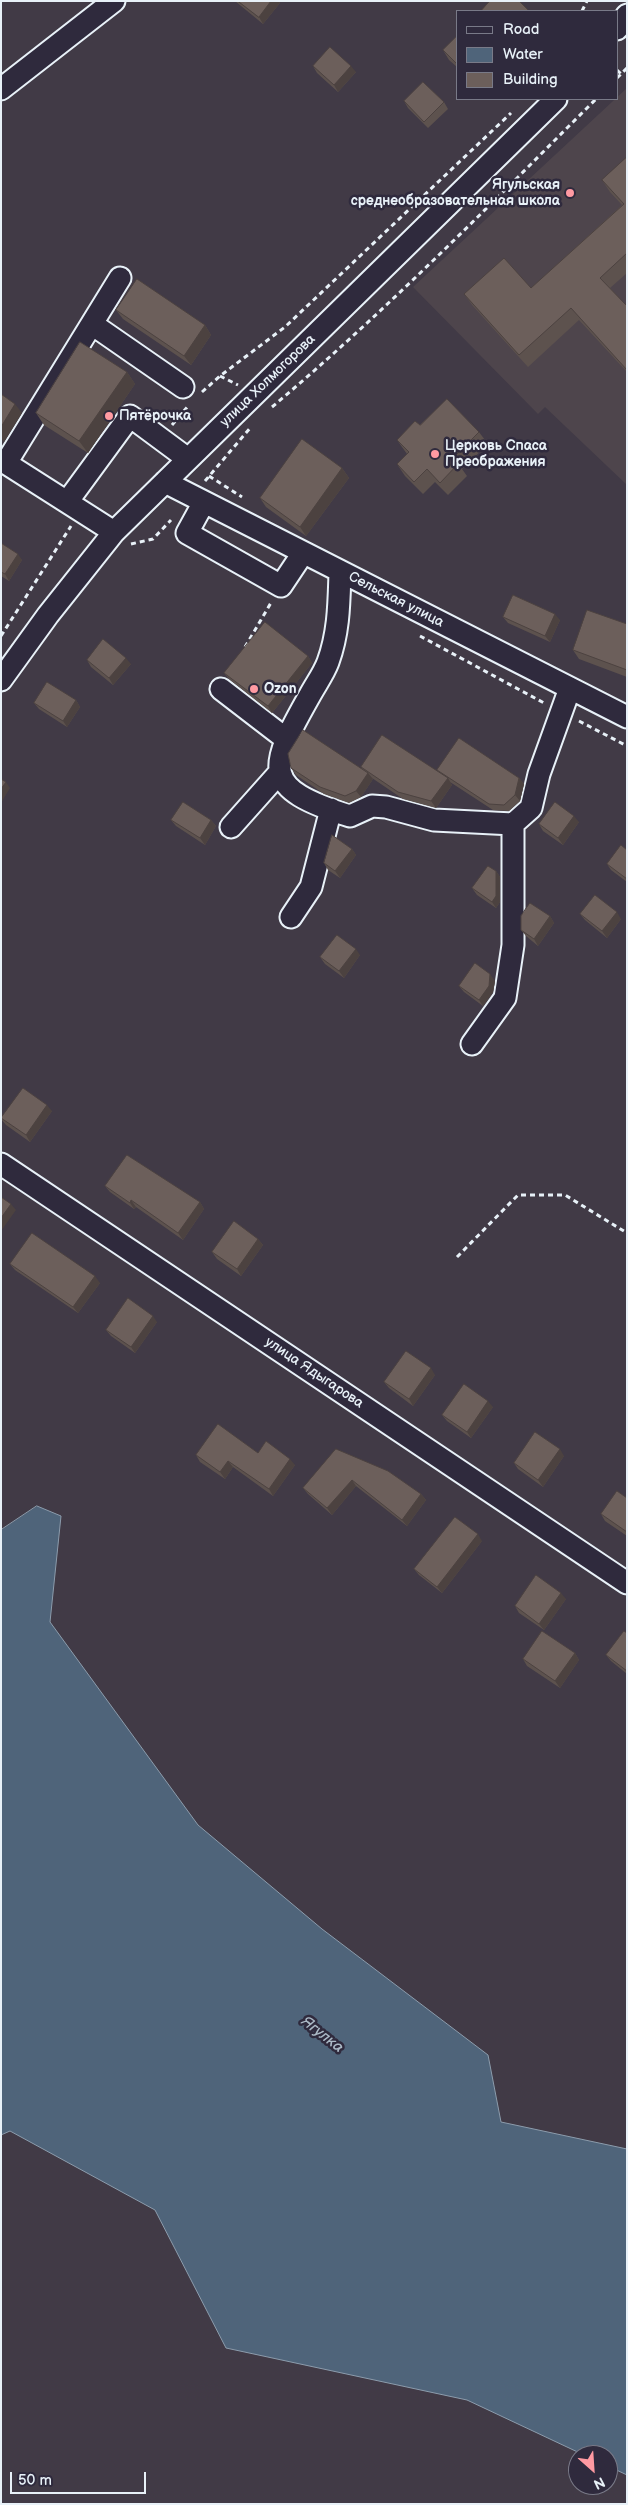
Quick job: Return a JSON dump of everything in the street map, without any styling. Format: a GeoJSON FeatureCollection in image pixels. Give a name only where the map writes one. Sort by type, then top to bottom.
{"type":"FeatureCollection","features":[{"type":"Feature","properties":{"kind":"street"},"geometry":{"type":"LineString","coordinates":[[1,89],[114,1]]}},
{"type":"Feature","properties":{"kind":"street"},"geometry":{"type":"LineString","coordinates":[[617,1],[627,8]]}},
{"type":"Feature","properties":{"kind":"street"},"geometry":{"type":"LineString","coordinates":[[618,28],[627,15]]}},
{"type":"Feature","properties":{"kind":"street","name":"улица Холмогорова"},"geometry":{"type":"LineString","coordinates":[[1,680],[48,615],[121,538],[165,482],[555,100]]}},
{"type":"Feature","properties":{"kind":"street"},"geometry":{"type":"LineString","coordinates":[[120,278],[4,461],[121,538]]}},
{"type":"Feature","properties":{"kind":"street"},"geometry":{"type":"LineString","coordinates":[[92,324],[191,395]]}},
{"type":"Feature","properties":{"kind":"street"},"geometry":{"type":"LineString","coordinates":[[74,506],[130,416],[188,459]]}},
{"type":"Feature","properties":{"kind":"street","name":"Сельская улица"},"geometry":{"type":"LineString","coordinates":[[165,482],[627,717]]}},
{"type":"Feature","properties":{"kind":"street"},"geometry":{"type":"LineString","coordinates":[[198,499],[187,534],[281,586],[303,553]]}},
{"type":"Feature","properties":{"kind":"street"},"geometry":{"type":"LineString","coordinates":[[340,572],[338,625],[328,663],[286,739],[279,758],[280,772],[287,787],[297,795],[350,816],[372,806],[386,807],[434,820],[513,824],[530,808],[539,774],[570,688]]}},
{"type":"Feature","properties":{"kind":"street"},"geometry":{"type":"LineString","coordinates":[[221,689],[286,739]]}},
{"type":"Feature","properties":{"kind":"street"},"geometry":{"type":"LineString","coordinates":[[231,827],[280,772]]}},
{"type":"Feature","properties":{"kind":"street"},"geometry":{"type":"LineString","coordinates":[[291,918],[312,887],[331,810]]}},
{"type":"Feature","properties":{"kind":"street"},"geometry":{"type":"LineString","coordinates":[[472,1044],[505,998],[513,945],[513,824]]}},
{"type":"Feature","properties":{"kind":"street","name":"улица Ядыгарова"},"geometry":{"type":"LineString","coordinates":[[1,1164],[627,1583]]}},
{"type":"Feature","properties":{"kind":"path"},"geometry":{"type":"LineString","coordinates":[[618,77],[627,68]]}},
{"type":"Feature","properties":{"kind":"path"},"geometry":{"type":"LineString","coordinates":[[618,71],[621,74]]}},
{"type":"Feature","properties":{"kind":"path"},"geometry":{"type":"LineString","coordinates":[[270,408],[329,359],[395,297],[595,100]]}},
{"type":"Feature","properties":{"kind":"path"},"geometry":{"type":"LineString","coordinates":[[161,439],[191,395],[220,376],[285,327],[516,109]]}},
{"type":"Feature","properties":{"kind":"path"},"geometry":{"type":"LineString","coordinates":[[121,538],[153,539],[198,499],[256,422]]}},
{"type":"Feature","properties":{"kind":"path"},"geometry":{"type":"LineString","coordinates":[[1,636],[74,506]]}},
{"type":"Feature","properties":{"kind":"path"},"geometry":{"type":"LineString","coordinates":[[241,655],[281,586]]}},
{"type":"Feature","properties":{"kind":"path"},"geometry":{"type":"LineString","coordinates":[[457,1256],[518,1195],[565,1195],[627,1233]]}},
{"type":"Feature","properties":{"kind":"shaded area","name":"Ягульская среднеобразовательная школа"},"geometry":{"type":"Polygon","coordinates":[[[627,88],[627,485],[545,407],[538,414],[413,287],[614,100],[618,100],[618,96],[627,88]]]}},
{"type":"Feature","properties":{"kind":"water","name":"Ягулка"},"geometry":{"type":"Polygon","coordinates":[[[37,1506],[61,1516],[50,1622],[198,1825],[322,1929],[488,2055],[501,2122],[627,2149],[627,2475],[618,2471],[618,2445],[568,2445],[568,2447],[467,2400],[226,2348],[155,2210],[10,2131],[1,2135],[1,1530],[37,1506]]]}},
{"type":"Feature","properties":{"kind":"building"},"geometry":{"type":"Polygon","coordinates":[[[238,1],[271,1],[259,17],[238,1]]]}},
{"type":"Feature","properties":{"kind":"building"},"geometry":{"type":"Polygon","coordinates":[[[490,1],[519,1],[528,10],[482,10],[490,1]]]}},
{"type":"Feature","properties":{"kind":"building"},"geometry":{"type":"Polygon","coordinates":[[[456,37],[456,63],[443,50],[456,37]]]}},
{"type":"Feature","properties":{"kind":"building"},"geometry":{"type":"Polygon","coordinates":[[[330,47],[351,66],[334,85],[313,66],[330,47]]]}},
{"type":"Feature","properties":{"kind":"building"},"geometry":{"type":"Polygon","coordinates":[[[423,82],[444,102],[424,122],[404,101],[423,82]]]}},
{"type":"Feature","properties":{"kind":"building"},"geometry":{"type":"Polygon","coordinates":[[[627,157],[627,253],[600,278],[627,306],[627,370],[571,308],[519,355],[464,294],[504,258],[531,288],[624,204],[602,180],[627,157]]]}},
{"type":"Feature","properties":{"kind":"building"},"geometry":{"type":"Polygon","coordinates":[[[137,279],[205,325],[184,356],[116,310],[137,279]]]}},
{"type":"Feature","properties":{"kind":"building"},"geometry":{"type":"Polygon","coordinates":[[[80,342],[127,372],[79,441],[36,413],[80,342]]]}},
{"type":"Feature","properties":{"kind":"building"},"geometry":{"type":"Polygon","coordinates":[[[1,394],[15,404],[1,427],[1,394]]]}},
{"type":"Feature","properties":{"kind":"building","name":"Церковь Спаса Преображения"},"geometry":{"type":"Polygon","coordinates":[[[447,399],[479,432],[453,458],[458,464],[440,483],[427,469],[414,482],[397,464],[409,452],[397,440],[415,421],[420,425],[447,399]]]}},
{"type":"Feature","properties":{"kind":"building"},"geometry":{"type":"Polygon","coordinates":[[[302,439],[342,468],[300,527],[260,498],[302,439]]]}},
{"type":"Feature","properties":{"kind":"building"},"geometry":{"type":"Polygon","coordinates":[[[1,543],[18,554],[5,574],[1,572],[1,543]]]}},
{"type":"Feature","properties":{"kind":"building"},"geometry":{"type":"Polygon","coordinates":[[[513,595],[555,614],[545,636],[503,617],[513,595]]]}},
{"type":"Feature","properties":{"kind":"building"},"geometry":{"type":"Polygon","coordinates":[[[587,610],[627,624],[627,670],[573,650],[587,610]]]}},
{"type":"Feature","properties":{"kind":"building"},"geometry":{"type":"Polygon","coordinates":[[[265,622],[308,656],[268,706],[224,673],[265,622]]]}},
{"type":"Feature","properties":{"kind":"building"},"geometry":{"type":"Polygon","coordinates":[[[103,639],[126,658],[109,678],[87,660],[103,639]]]}},
{"type":"Feature","properties":{"kind":"building"},"geometry":{"type":"Polygon","coordinates":[[[47,682],[76,700],[63,721],[34,703],[47,682]]]}},
{"type":"Feature","properties":{"kind":"building"},"geometry":{"type":"Polygon","coordinates":[[[303,730],[368,773],[356,791],[345,796],[320,787],[291,768],[288,754],[303,730]]]}},
{"type":"Feature","properties":{"kind":"building"},"geometry":{"type":"Polygon","coordinates":[[[382,735],[448,778],[431,801],[398,792],[361,767],[382,735]]]}},
{"type":"Feature","properties":{"kind":"building"},"geometry":{"type":"Polygon","coordinates":[[[459,738],[519,778],[515,795],[504,805],[489,804],[437,770],[459,738]]]}},
{"type":"Feature","properties":{"kind":"building"},"geometry":{"type":"Polygon","coordinates":[[[1,779],[6,782],[1,789],[1,779]]]}},
{"type":"Feature","properties":{"kind":"building"},"geometry":{"type":"Polygon","coordinates":[[[183,802],[211,820],[200,838],[171,820],[183,802]]]}},
{"type":"Feature","properties":{"kind":"building"},"geometry":{"type":"Polygon","coordinates":[[[555,802],[574,816],[558,838],[539,824],[555,802]]]}},
{"type":"Feature","properties":{"kind":"building"},"geometry":{"type":"Polygon","coordinates":[[[332,835],[352,849],[335,871],[324,863],[332,835]]]}},
{"type":"Feature","properties":{"kind":"building"},"geometry":{"type":"Polygon","coordinates":[[[621,845],[627,850],[627,879],[607,864],[621,845]]]}},
{"type":"Feature","properties":{"kind":"building"},"geometry":{"type":"Polygon","coordinates":[[[488,866],[496,871],[496,896],[492,902],[472,888],[488,866]]]}},
{"type":"Feature","properties":{"kind":"building"},"geometry":{"type":"Polygon","coordinates":[[[595,895],[617,912],[602,931],[580,914],[595,895]]]}},
{"type":"Feature","properties":{"kind":"building"},"geometry":{"type":"Polygon","coordinates":[[[530,903],[550,916],[534,939],[521,930],[521,916],[530,903]]]}},
{"type":"Feature","properties":{"kind":"building"},"geometry":{"type":"Polygon","coordinates":[[[337,935],[356,949],[339,971],[320,957],[337,935]]]}},
{"type":"Feature","properties":{"kind":"building"},"geometry":{"type":"Polygon","coordinates":[[[475,963],[490,974],[489,986],[479,1000],[459,986],[475,963]]]}},
{"type":"Feature","properties":{"kind":"building"},"geometry":{"type":"Polygon","coordinates":[[[23,1088],[47,1105],[26,1135],[1,1118],[23,1088]]]}},
{"type":"Feature","properties":{"kind":"building"},"geometry":{"type":"Polygon","coordinates":[[[127,1155],[200,1202],[178,1233],[131,1200],[130,1203],[105,1186],[127,1155]]]}},
{"type":"Feature","properties":{"kind":"building"},"geometry":{"type":"Polygon","coordinates":[[[1,1197],[11,1204],[1,1218],[1,1197]]]}},
{"type":"Feature","properties":{"kind":"building"},"geometry":{"type":"Polygon","coordinates":[[[234,1221],[258,1239],[237,1269],[212,1252],[234,1221]]]}},
{"type":"Feature","properties":{"kind":"building"},"geometry":{"type":"Polygon","coordinates":[[[32,1233],[95,1276],[73,1307],[10,1264],[32,1233]]]}},
{"type":"Feature","properties":{"kind":"building"},"geometry":{"type":"Polygon","coordinates":[[[128,1298],[153,1316],[131,1347],[106,1330],[128,1298]]]}},
{"type":"Feature","properties":{"kind":"building"},"geometry":{"type":"Polygon","coordinates":[[[406,1351],[431,1368],[409,1399],[384,1382],[406,1351]]]}},
{"type":"Feature","properties":{"kind":"building"},"geometry":{"type":"Polygon","coordinates":[[[464,1384],[488,1401],[467,1432],[442,1415],[464,1384]]]}},
{"type":"Feature","properties":{"kind":"building"},"geometry":{"type":"Polygon","coordinates":[[[218,1424],[258,1453],[266,1441],[290,1459],[269,1489],[228,1461],[220,1472],[196,1455],[218,1424]]]}},
{"type":"Feature","properties":{"kind":"building"},"geometry":{"type":"Polygon","coordinates":[[[535,1432],[560,1449],[538,1480],[514,1463],[535,1432]]]}},
{"type":"Feature","properties":{"kind":"building"},"geometry":{"type":"Polygon","coordinates":[[[336,1449],[388,1471],[421,1494],[402,1520],[352,1480],[327,1508],[303,1488],[336,1449]]]}},
{"type":"Feature","properties":{"kind":"building"},"geometry":{"type":"Polygon","coordinates":[[[617,1491],[627,1498],[627,1532],[601,1514],[617,1491]]]}},
{"type":"Feature","properties":{"kind":"building"},"geometry":{"type":"Polygon","coordinates":[[[455,1517],[478,1534],[437,1587],[414,1569],[455,1517]]]}},
{"type":"Feature","properties":{"kind":"building"},"geometry":{"type":"Polygon","coordinates":[[[536,1575],[561,1593],[539,1624],[515,1606],[536,1575]]]}},
{"type":"Feature","properties":{"kind":"building"},"geometry":{"type":"Polygon","coordinates":[[[542,1631],[575,1653],[555,1681],[523,1659],[542,1631]]]}},
{"type":"Feature","properties":{"kind":"building"},"geometry":{"type":"Polygon","coordinates":[[[624,1631],[627,1633],[627,1671],[606,1655],[624,1631]]]}},
{"type":"Feature","properties":{"kind":"place","name":"Ягульская среднеобразовательная школа"},"geometry":{"type":"Point","coordinates":[570,193]}},
{"type":"Feature","properties":{"kind":"place","name":"Пятёрочка"},"geometry":{"type":"Point","coordinates":[109,416]}},
{"type":"Feature","properties":{"kind":"place","name":"Церковь Спаса Преображения"},"geometry":{"type":"Point","coordinates":[435,454]}},
{"type":"Feature","properties":{"kind":"place","name":"Ozon"},"geometry":{"type":"Point","coordinates":[254,689]}}]}
